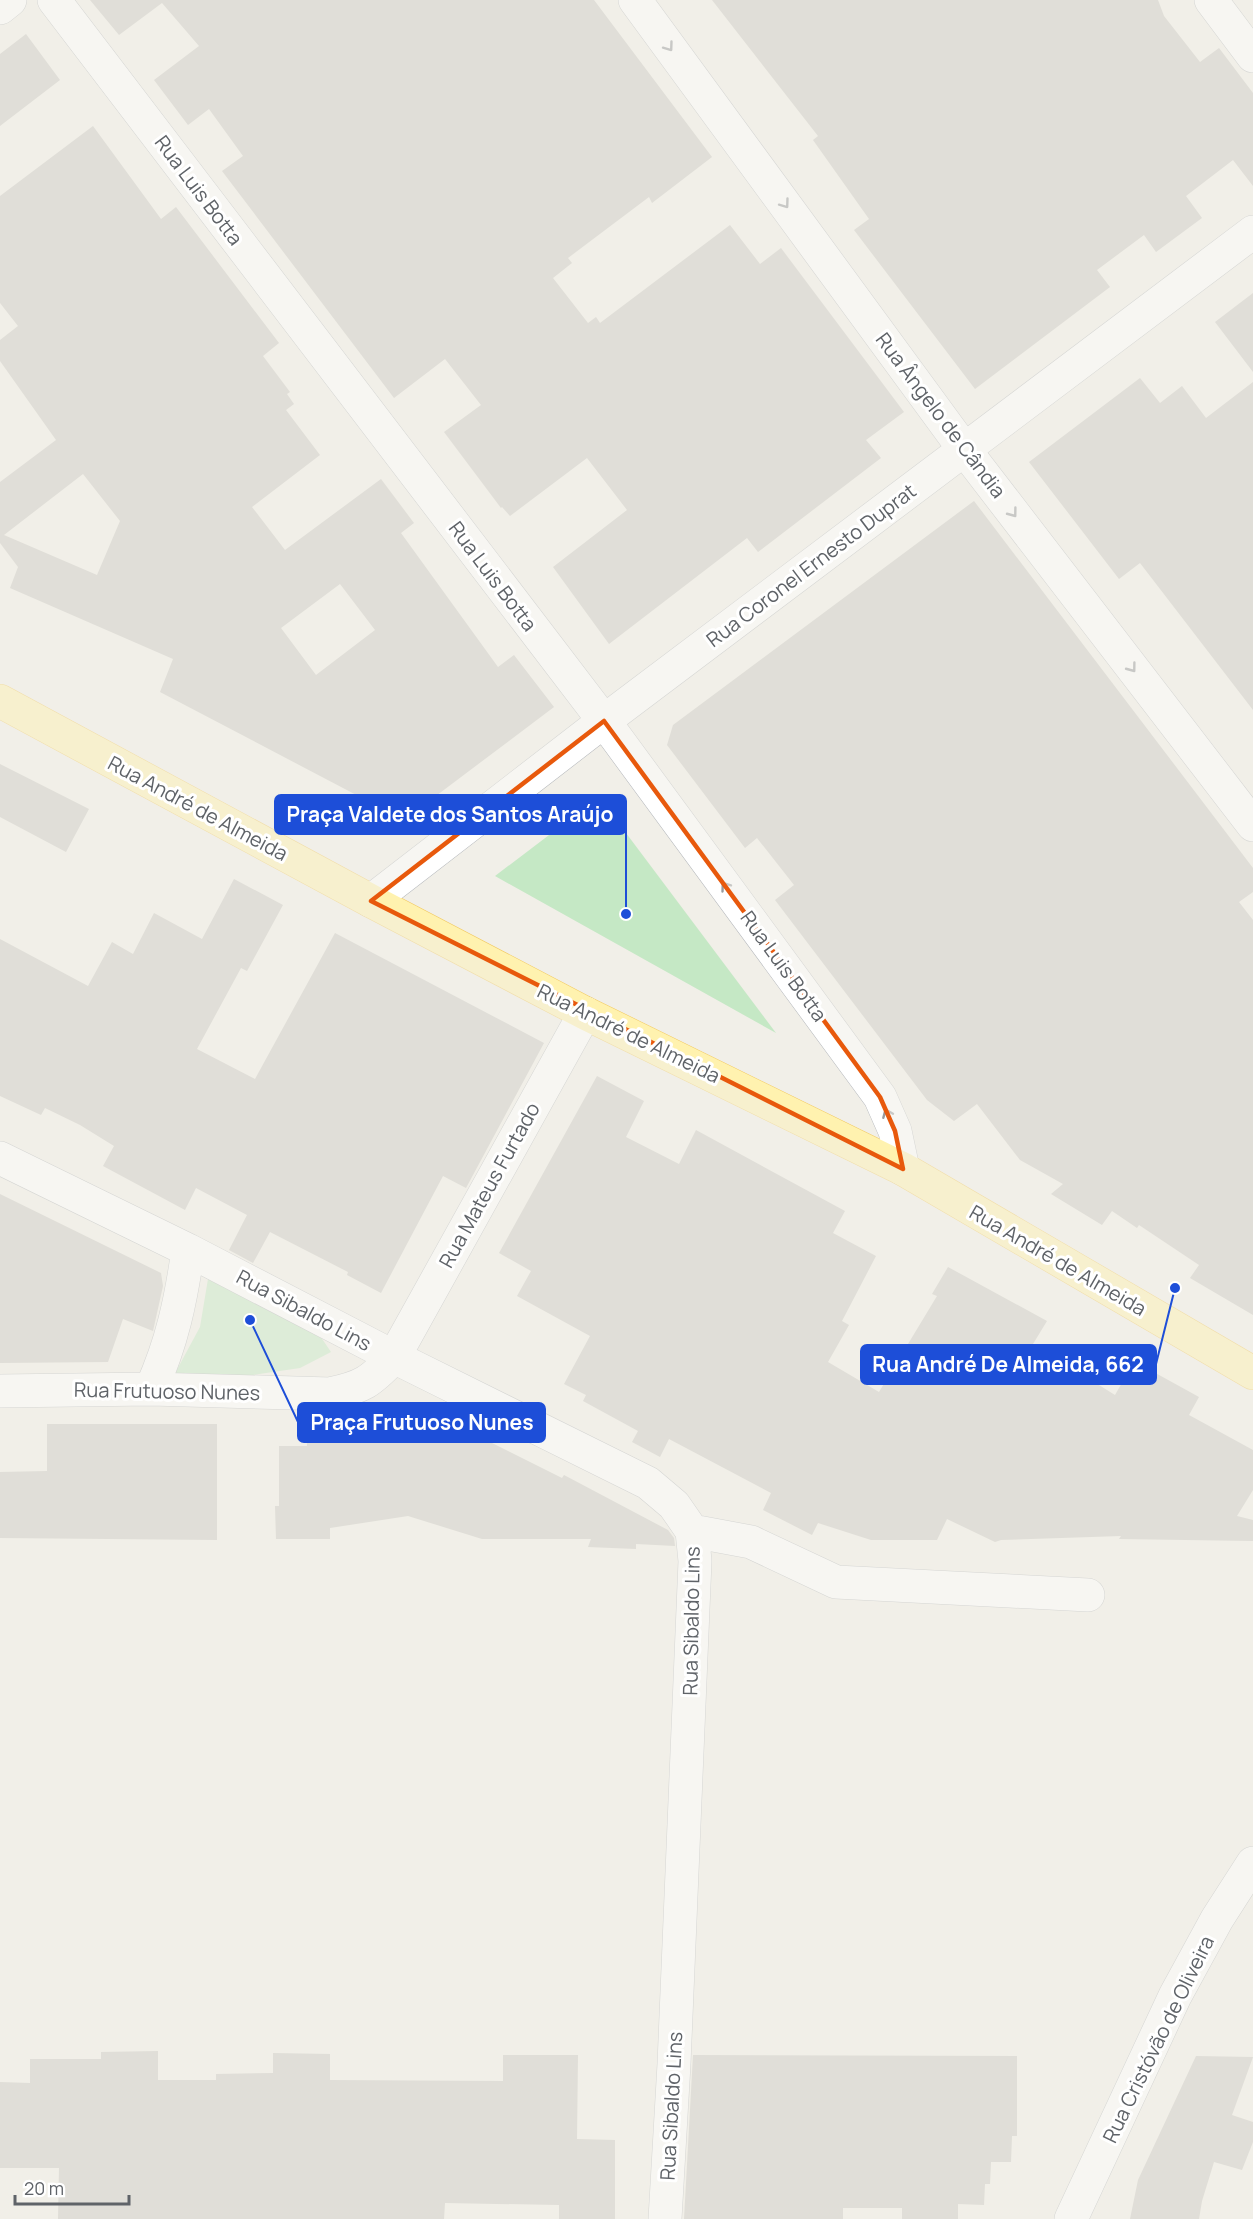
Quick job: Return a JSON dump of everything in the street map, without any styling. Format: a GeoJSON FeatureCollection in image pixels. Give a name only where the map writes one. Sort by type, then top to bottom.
{"type":"FeatureCollection","features":[{"type":"Feature","properties":{"kind":"main road","name":"Rua André de Almeida"},"geometry":{"type":"LineString","coordinates":[[0,701],[371,901],[585,1013],[903,1169],[1253,1373]]}},
{"type":"Feature","properties":{"kind":"street"},"geometry":{"type":"LineString","coordinates":[[0,8],[10,0]]}},
{"type":"Feature","properties":{"kind":"street","name":"Rua Luis Botta"},"geometry":{"type":"LineString","coordinates":[[54,0],[604,721],[880,1097],[895,1131],[903,1169]]}},
{"type":"Feature","properties":{"kind":"street","name":"Rua Ângelo de Cândia"},"geometry":{"type":"LineString","coordinates":[[635,0],[964,448],[1253,825]]}},
{"type":"Feature","properties":{"kind":"street"},"geometry":{"type":"LineString","coordinates":[[1211,0],[1253,56]]}},
{"type":"Feature","properties":{"kind":"street","name":"Rua Coronel Ernesto Duprat"},"geometry":{"type":"LineString","coordinates":[[371,901],[604,721],[1253,232]]}},
{"type":"Feature","properties":{"kind":"street","name":"Rua Mateus Furtado"},"geometry":{"type":"LineString","coordinates":[[394,1357],[585,1013]]}},
{"type":"Feature","properties":{"kind":"street","name":"Rua Sibaldo Lins"},"geometry":{"type":"LineString","coordinates":[[0,1158],[188,1250],[394,1357],[648,1483],[674,1505],[692,1531],[695,1561],[674,2064],[665,2219]]}},
{"type":"Feature","properties":{"kind":"street"},"geometry":{"type":"LineString","coordinates":[[151,1389],[164,1362],[176,1325],[188,1250]]}},
{"type":"Feature","properties":{"kind":"street","name":"Rua Frutuoso Nunes"},"geometry":{"type":"LineString","coordinates":[[0,1391],[151,1389],[330,1394],[356,1389],[376,1375],[394,1357]]}},
{"type":"Feature","properties":{"kind":"street"},"geometry":{"type":"LineString","coordinates":[[692,1531],[751,1542],[836,1582],[1088,1595]]}},
{"type":"Feature","properties":{"kind":"street","name":"Rua Cristóvão de Oliveira"},"geometry":{"type":"LineString","coordinates":[[1071,2219],[1175,1996],[1218,1919],[1253,1863]]}},
{"type":"Feature","properties":{"kind":"highlighted area"},"geometry":{"type":"Polygon","coordinates":[[[604,721],[880,1097],[895,1131],[903,1169],[371,901],[604,721]]]}},
{"type":"Feature","properties":{"kind":"green space"},"geometry":{"type":"Polygon","coordinates":[[[599,797],[776,1033],[495,876],[599,797]]]}},
{"type":"Feature","properties":{"kind":"green space"},"geometry":{"type":"Polygon","coordinates":[[[209,1273],[316,1330],[331,1352],[300,1368],[253,1375],[173,1377],[200,1327],[209,1273]]]}},
{"type":"Feature","properties":{"kind":"building"},"geometry":{"type":"Polygon","coordinates":[[[90,0],[594,0],[712,157],[652,203],[649,197],[568,258],[572,263],[553,278],[588,323],[596,317],[600,323],[730,225],[760,264],[781,248],[904,412],[866,440],[881,458],[758,552],[747,538],[609,644],[553,567],[627,510],[587,458],[510,516],[501,508],[444,432],[481,405],[445,359],[394,398],[222,171],[243,156],[209,109],[188,125],[154,80],[199,46],[162,3],[119,35],[90,0]]]}},
{"type":"Feature","properties":{"kind":"building"},"geometry":{"type":"Polygon","coordinates":[[[712,0],[1158,0],[1164,16],[1200,62],[1219,48],[1253,93],[1253,186],[1233,160],[1186,196],[1202,218],[1156,252],[1144,235],[1097,270],[1110,287],[975,389],[854,230],[869,219],[813,140],[818,136],[712,0]]]}},
{"type":"Feature","properties":{"kind":"building"},"geometry":{"type":"Polygon","coordinates":[[[26,34],[60,80],[0,126],[0,54],[26,34]]]}},
{"type":"Feature","properties":{"kind":"building"},"geometry":{"type":"Polygon","coordinates":[[[93,126],[161,219],[176,207],[279,343],[263,356],[290,392],[287,394],[294,404],[286,410],[320,455],[252,507],[285,550],[381,479],[414,523],[401,533],[498,667],[514,655],[554,707],[404,820],[160,692],[173,659],[10,588],[18,567],[0,543],[0,482],[56,440],[0,361],[0,340],[18,326],[0,303],[0,196],[93,126]],[[83,474],[4,535],[97,575],[120,521],[83,474]],[[340,584],[281,628],[316,675],[375,630],[340,584]]]}},
{"type":"Feature","properties":{"kind":"building"},"geometry":{"type":"Polygon","coordinates":[[[1253,293],[1253,372],[1215,322],[1253,293]]]}},
{"type":"Feature","properties":{"kind":"building"},"geometry":{"type":"Polygon","coordinates":[[[1140,378],[1160,403],[1182,386],[1206,418],[1253,382],[1253,710],[1140,563],[1119,579],[1029,462],[1140,378]]]}},
{"type":"Feature","properties":{"kind":"building"},"geometry":{"type":"Polygon","coordinates":[[[974,501],[1253,868],[1253,892],[1239,902],[1253,920],[1253,1315],[1190,1278],[1199,1265],[1139,1225],[1137,1228],[1112,1211],[1102,1225],[1051,1194],[1063,1184],[1020,1160],[977,1104],[954,1121],[927,1100],[775,900],[794,885],[757,838],[745,848],[667,745],[673,725],[974,501]]]}},
{"type":"Feature","properties":{"kind":"building"},"geometry":{"type":"Polygon","coordinates":[[[0,764],[89,809],[66,852],[0,817],[0,764]]]}},
{"type":"Feature","properties":{"kind":"building"},"geometry":{"type":"Polygon","coordinates":[[[234,879],[283,905],[247,971],[241,968],[197,1049],[255,1079],[335,933],[544,1043],[466,1188],[443,1176],[381,1293],[347,1275],[348,1272],[270,1232],[253,1263],[229,1250],[247,1215],[196,1188],[185,1210],[103,1166],[114,1146],[80,1125],[45,1108],[41,1115],[0,1096],[0,939],[88,986],[112,942],[133,954],[154,913],[202,939],[234,879]]]}},
{"type":"Feature","properties":{"kind":"building"},"geometry":{"type":"Polygon","coordinates":[[[597,1076],[644,1101],[626,1137],[679,1164],[696,1130],[845,1211],[833,1233],[876,1256],[842,1321],[849,1325],[828,1362],[879,1392],[937,1296],[932,1294],[948,1267],[1047,1321],[1033,1344],[1115,1395],[1131,1367],[1146,1376],[1150,1370],[1199,1397],[1189,1415],[1253,1450],[1253,1490],[1237,1516],[1253,1520],[1253,1541],[1119,1539],[1121,1536],[995,1542],[947,1519],[937,1540],[871,1540],[818,1523],[812,1535],[763,1510],[771,1493],[669,1439],[660,1457],[632,1442],[638,1431],[583,1401],[586,1395],[564,1384],[590,1336],[517,1296],[531,1271],[499,1253],[597,1076]]]}},
{"type":"Feature","properties":{"kind":"building"},"geometry":{"type":"Polygon","coordinates":[[[0,1194],[161,1273],[163,1286],[153,1331],[123,1319],[108,1362],[0,1363],[0,1194]]]}},
{"type":"Feature","properties":{"kind":"building"},"geometry":{"type":"Polygon","coordinates":[[[429,1422],[478,1436],[562,1478],[564,1475],[668,1530],[674,1538],[675,1546],[636,1544],[636,1549],[588,1547],[591,1539],[482,1539],[408,1516],[330,1528],[330,1539],[276,1539],[275,1506],[279,1506],[279,1446],[307,1446],[306,1424],[363,1423],[394,1440],[404,1423],[429,1422]]]}},
{"type":"Feature","properties":{"kind":"building"},"geometry":{"type":"Polygon","coordinates":[[[47,1424],[217,1424],[217,1540],[0,1538],[0,1472],[47,1471],[47,1424]]]}},
{"type":"Feature","properties":{"kind":"building"},"geometry":{"type":"Polygon","coordinates":[[[158,2051],[158,2080],[216,2080],[216,2074],[273,2073],[273,2053],[330,2054],[330,2080],[503,2081],[503,2055],[578,2055],[577,2139],[615,2140],[615,2219],[559,2219],[559,2205],[445,2203],[444,2219],[58,2219],[59,2168],[0,2168],[0,2082],[30,2083],[30,2059],[101,2059],[101,2052],[158,2051]]]}},
{"type":"Feature","properties":{"kind":"building"},"geometry":{"type":"Polygon","coordinates":[[[693,2055],[1017,2056],[1017,2136],[1012,2136],[1011,2162],[991,2162],[990,2184],[985,2184],[984,2205],[958,2204],[958,2219],[902,2219],[902,2208],[843,2208],[843,2219],[684,2219],[693,2055]]]}},
{"type":"Feature","properties":{"kind":"building"},"geometry":{"type":"Polygon","coordinates":[[[1196,2056],[1253,2057],[1232,2115],[1253,2122],[1253,2142],[1242,2170],[1214,2162],[1199,2219],[1130,2219],[1138,2180],[1196,2056]]]}},
{"type":"Feature","properties":{"kind":"place","name":"Praça Valdete dos Santos Araújo"},"geometry":{"type":"Point","coordinates":[626,914]}},
{"type":"Feature","properties":{"kind":"place","name":"Rua André De Almeida, 662"},"geometry":{"type":"Point","coordinates":[1175,1288]}},
{"type":"Feature","properties":{"kind":"place","name":"Praça Frutuoso Nunes"},"geometry":{"type":"Point","coordinates":[250,1320]}}]}
